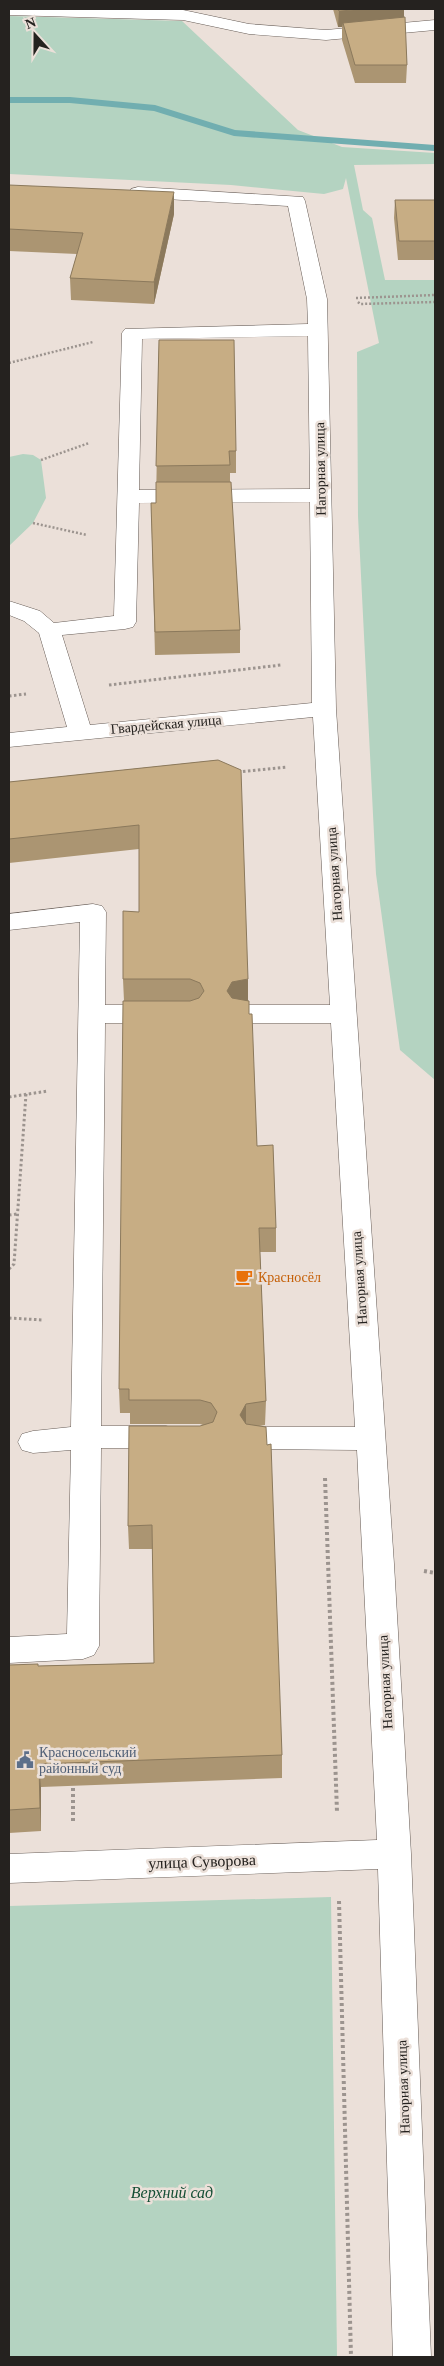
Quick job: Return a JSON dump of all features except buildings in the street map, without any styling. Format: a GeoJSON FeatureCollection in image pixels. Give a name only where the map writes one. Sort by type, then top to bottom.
{"type":"FeatureCollection","features":[{"type":"Feature","properties":{"kind":"street"},"geometry":{"type":"LineString","coordinates":[[9,10],[186,11],[249,29],[326,35],[435,25]]}},
{"type":"Feature","properties":{"kind":"street","name":"Нагорная улица"},"geometry":{"type":"LineString","coordinates":[[118,192],[296,201],[317,299],[324,709],[369,1439],[379,1564],[394,1854],[412,2357]]}},
{"type":"Feature","properties":{"kind":"street"},"geometry":{"type":"LineString","coordinates":[[50,630],[125,622],[132,333],[318,330]]}},
{"type":"Feature","properties":{"kind":"street"},"geometry":{"type":"LineString","coordinates":[[128,497],[320,496]]}},
{"type":"Feature","properties":{"kind":"street"},"geometry":{"type":"LineString","coordinates":[[9,608],[32,616],[50,630],[80,732]]}},
{"type":"Feature","properties":{"kind":"street","name":"Гвардейская улица"},"geometry":{"type":"LineString","coordinates":[[9,740],[324,709]]}},
{"type":"Feature","properties":{"kind":"street"},"geometry":{"type":"LineString","coordinates":[[9,922],[93,912],[84,1646],[9,1650]]}},
{"type":"Feature","properties":{"kind":"street"},"geometry":{"type":"LineString","coordinates":[[92,1014],[180,1014]]}},
{"type":"Feature","properties":{"kind":"street"},"geometry":{"type":"LineString","coordinates":[[242,1014],[343,1014]]}},
{"type":"Feature","properties":{"kind":"street"},"geometry":{"type":"LineString","coordinates":[[33,1442],[86,1437],[190,1437]]}},
{"type":"Feature","properties":{"kind":"street"},"geometry":{"type":"LineString","coordinates":[[258,1438],[369,1439]]}},
{"type":"Feature","properties":{"kind":"street","name":"улица Суворова"},"geometry":{"type":"LineString","coordinates":[[9,1869],[394,1854]]}},
{"type":"Feature","properties":{"kind":"path"},"geometry":{"type":"LineString","coordinates":[[435,295],[354,298],[360,304],[435,302]]}},
{"type":"Feature","properties":{"kind":"path"},"geometry":{"type":"LineString","coordinates":[[9,363],[132,333]]}},
{"type":"Feature","properties":{"kind":"path"},"geometry":{"type":"LineString","coordinates":[[41,460],[130,430]]}},
{"type":"Feature","properties":{"kind":"path"},"geometry":{"type":"LineString","coordinates":[[33,523],[127,544]]}},
{"type":"Feature","properties":{"kind":"path"},"geometry":{"type":"LineString","coordinates":[[9,696],[288,664]]}},
{"type":"Feature","properties":{"kind":"path"},"geometry":{"type":"LineString","coordinates":[[237,772],[288,766],[288,776]]}},
{"type":"Feature","properties":{"kind":"path"},"geometry":{"type":"LineString","coordinates":[[9,1097],[56,1090]]}},
{"type":"Feature","properties":{"kind":"path"},"geometry":{"type":"LineString","coordinates":[[9,1269],[14,1264],[26,1094]]}},
{"type":"Feature","properties":{"kind":"path"},"geometry":{"type":"LineString","coordinates":[[9,1215],[17,1214]]}},
{"type":"Feature","properties":{"kind":"path"},"geometry":{"type":"LineString","coordinates":[[9,1318],[35,1320]]}},
{"type":"Feature","properties":{"kind":"path"},"geometry":{"type":"LineString","coordinates":[[324,1439],[338,1855],[351,2357]]}},
{"type":"Feature","properties":{"kind":"path"},"geometry":{"type":"LineString","coordinates":[[73,1780],[73,1827]]}},
{"type":"Feature","properties":{"kind":"green space"},"geometry":{"type":"Polygon","coordinates":[[[9,16],[182,21],[298,130],[342,147],[435,153],[435,164],[354,165],[363,210],[372,218],[385,280],[435,280],[435,1080],[400,1050],[376,874],[358,516],[357,352],[379,343],[346,178],[343,189],[324,194],[231,185],[9,174],[9,16]]]}},
{"type":"Feature","properties":{"kind":"green space"},"geometry":{"type":"Polygon","coordinates":[[[23,454],[33,455],[41,460],[46,498],[33,523],[9,546],[9,457],[23,454]]]}},
{"type":"Feature","properties":{"kind":"green space","name":"Верхний сад"},"geometry":{"type":"Polygon","coordinates":[[[331,1897],[337,2357],[9,2357],[9,1906],[331,1897]]]}},
{"type":"Feature","properties":{"kind":"waterway"},"geometry":{"type":"LineString","coordinates":[[9,100],[70,100],[155,108],[234,133],[435,148]]}},
{"type":"Feature","properties":{"kind":"place","name":"Красносёл"},"geometry":{"type":"Point","coordinates":[244,1277]}},
{"type":"Feature","properties":{"kind":"place","name":"Красносельский районный суд"},"geometry":{"type":"Point","coordinates":[25,1760]}}]}
